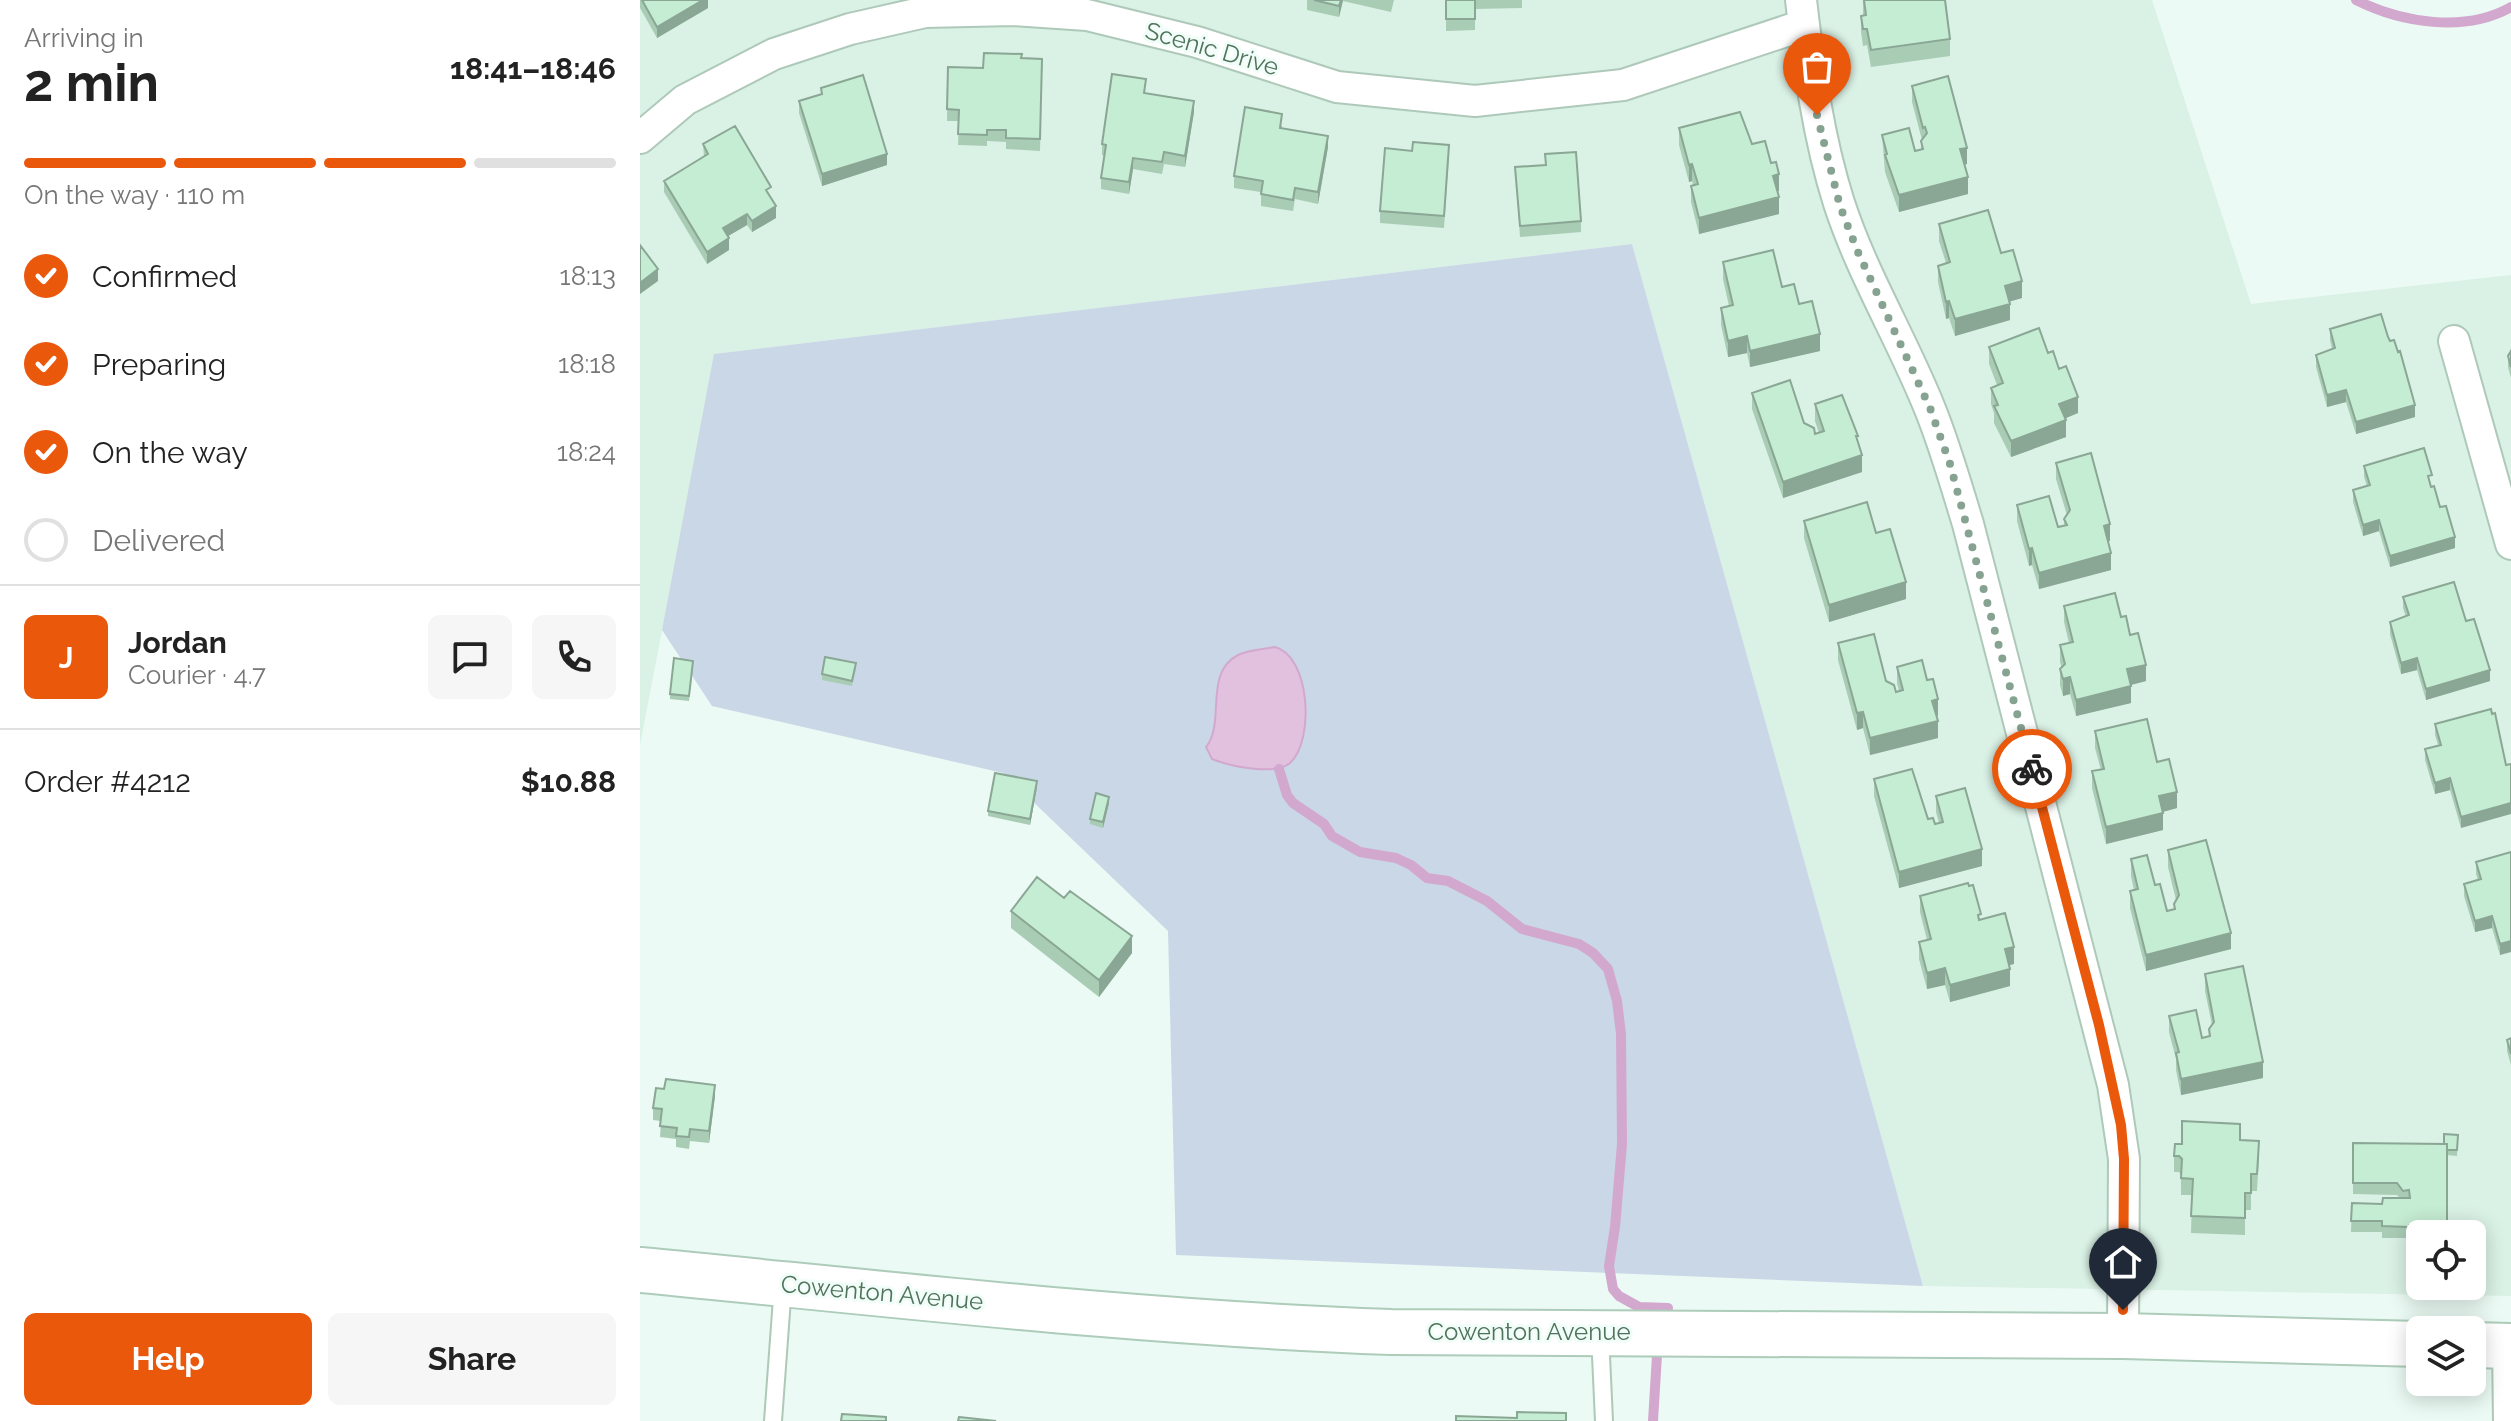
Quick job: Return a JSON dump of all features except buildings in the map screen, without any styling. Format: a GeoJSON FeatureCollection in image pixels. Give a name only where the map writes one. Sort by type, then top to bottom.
{"type":"FeatureCollection","features":[{"type":"Feature","properties":{"kind":"street","name":"Scenic Drive"},"geometry":{"type":"LineString","coordinates":[[640,138],[685,100],[774,54],[850,29],[925,12],[1014,10],[1087,15],[1197,42],[1337,87],[1475,101],[1623,85],[1802,13]]}},
{"type":"Feature","properties":{"kind":"street"},"geometry":{"type":"LineString","coordinates":[[1802,13],[1817,115],[1832,181],[1857,250],[1930,408],[1950,464],[2099,1025],[2122,1137],[2123,1336]]}},
{"type":"Feature","properties":{"kind":"street"},"geometry":{"type":"LineString","coordinates":[[2454,341],[2511,544]]}},
{"type":"Feature","properties":{"kind":"street","name":"Cowenton Avenue"},"geometry":{"type":"LineString","coordinates":[[640,1270],[1242,1325],[1391,1332],[2123,1336],[2406,1344]]}},
{"type":"Feature","properties":{"kind":"street"},"geometry":{"type":"LineString","coordinates":[[2497,1346],[2509,1421]]}},
{"type":"Feature","properties":{"kind":"lane"},"geometry":{"type":"LineString","coordinates":[[773,1421],[783,1284]]}},
{"type":"Feature","properties":{"kind":"lane"},"geometry":{"type":"LineString","coordinates":[[1600,1332],[1604,1421]]}},
{"type":"Feature","properties":{"kind":"shaded area"},"geometry":{"type":"Polygon","coordinates":[[[640,0],[2152,0],[2251,304],[2511,275],[2511,1296],[2486,1296],[2486,1220],[2406,1220],[2406,1294],[1923,1286],[1632,244],[715,354],[640,745],[640,0]]]}},
{"type":"Feature","properties":{"kind":"shaded area"},"geometry":{"type":"Polygon","coordinates":[[[1632,244],[1923,1286],[1176,1255],[1168,931],[1003,773],[712,706],[662,630],[714,354],[1632,244]]]}},
{"type":"Feature","properties":{"kind":"shaded area"},"geometry":{"type":"Polygon","coordinates":[[[1275,647],[1287,654],[1302,682],[1305,719],[1298,752],[1290,763],[1274,769],[1240,767],[1212,759],[1206,747],[1215,725],[1218,686],[1227,663],[1238,655],[1275,647]]]}},
{"type":"Feature","properties":{"kind":"waterway"},"geometry":{"type":"LineString","coordinates":[[2356,0],[2393,14],[2434,22],[2474,20],[2511,7]]}},
{"type":"Feature","properties":{"kind":"waterway"},"geometry":{"type":"LineString","coordinates":[[1279,769],[1287,795],[1293,803],[1324,824],[1332,836],[1360,852],[1396,858],[1427,878],[1448,881],[1487,901],[1522,929],[1579,944],[1608,969],[1617,1001],[1621,1034],[1622,1144],[1609,1266],[1613,1289],[1639,1307],[1668,1308]]}},
{"type":"Feature","properties":{"kind":"waterway"},"geometry":{"type":"LineString","coordinates":[[1653,1421],[1657,1355]]}},
{"type":"Feature","properties":{"kind":"way so far"},"geometry":{"type":"LineString","coordinates":[[1817,115],[1840,206],[1930,408],[1950,464],[2032,769]]}},
{"type":"Feature","properties":{"kind":"route"},"geometry":{"type":"LineString","coordinates":[[2032,769],[2099,1025],[2121,1125],[2124,1159],[2123,1310]]}}]}
